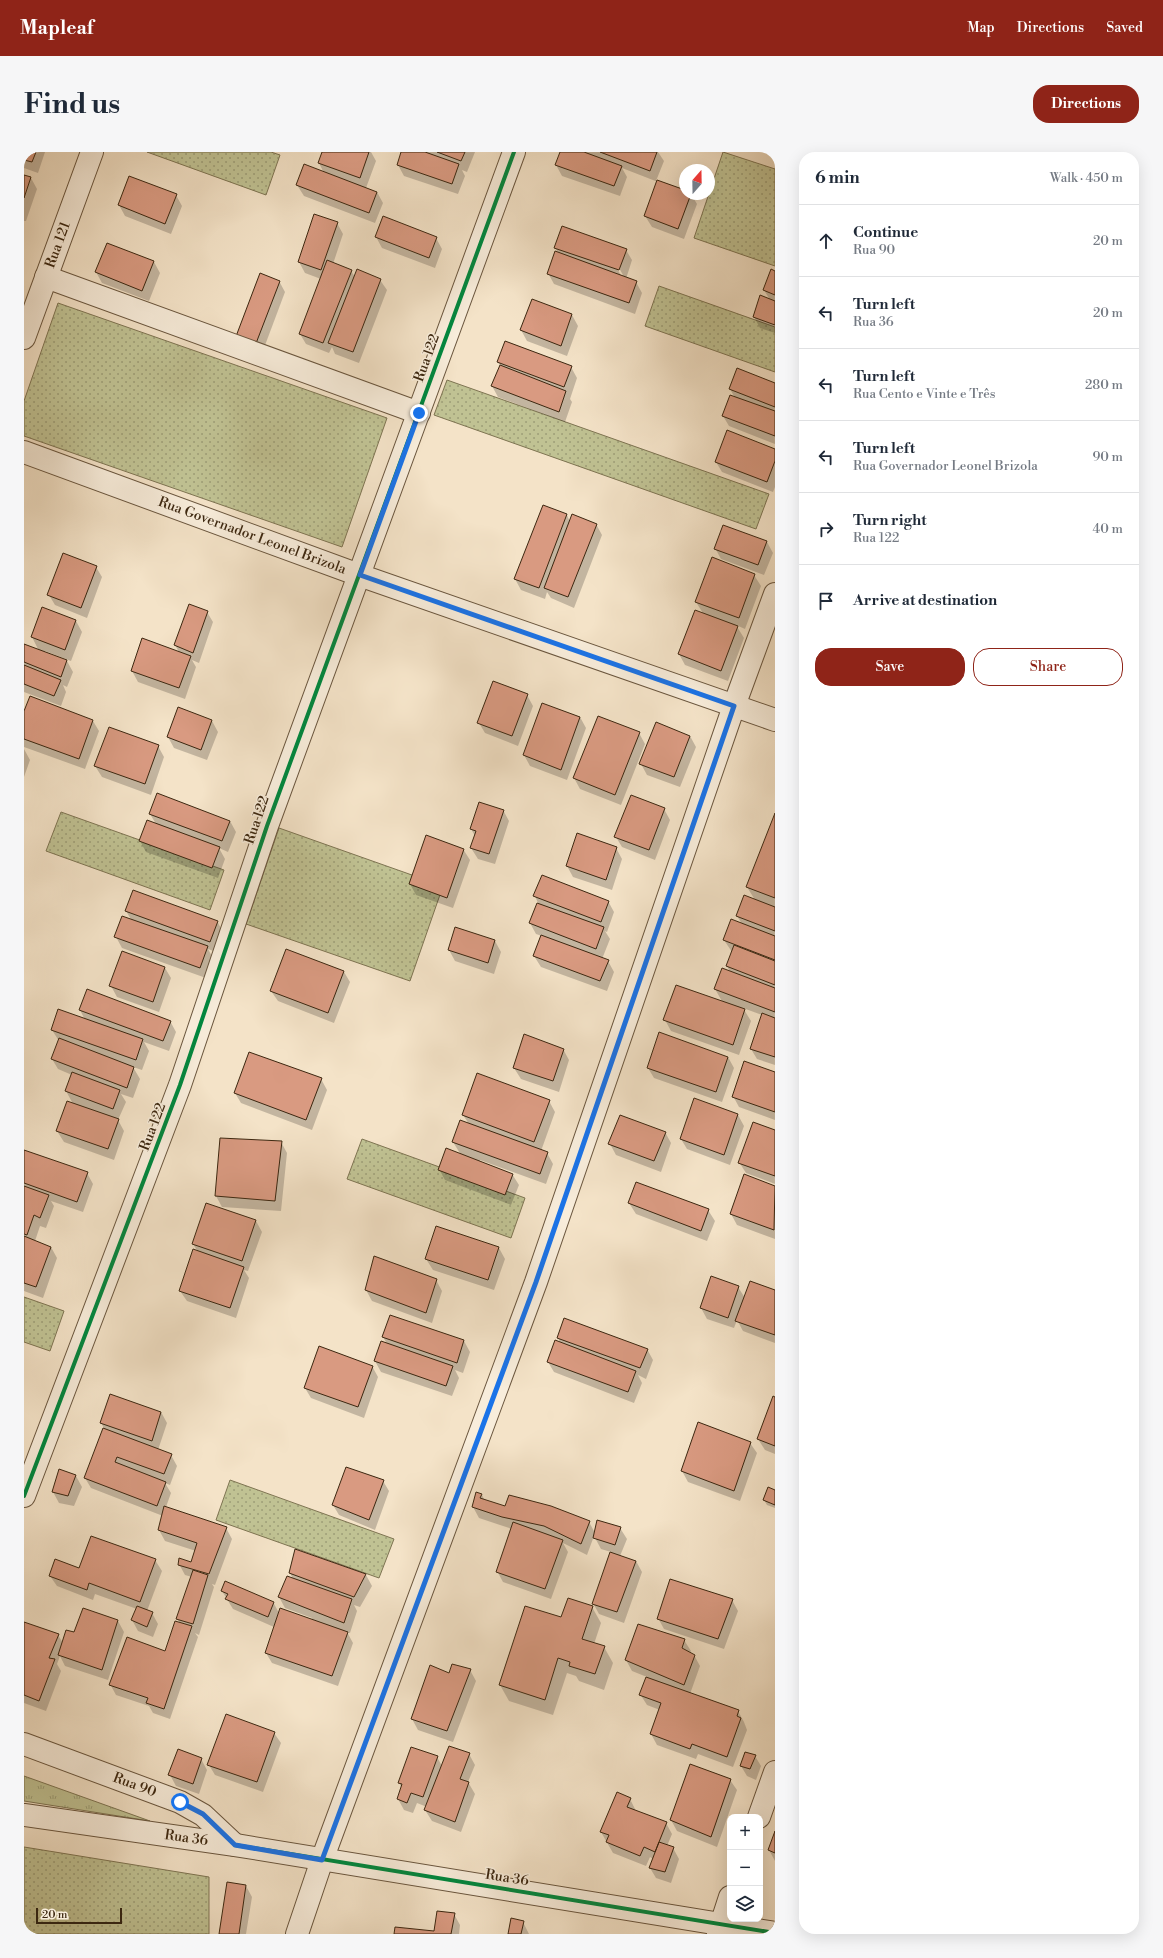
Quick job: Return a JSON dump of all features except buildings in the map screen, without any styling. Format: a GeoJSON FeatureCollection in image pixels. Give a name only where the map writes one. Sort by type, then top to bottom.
{"type":"FeatureCollection","features":[{"type":"Feature","properties":{"kind":"street","name":"Rua 121"},"geometry":{"type":"LineString","coordinates":[[24,338],[92,152]]}},
{"type":"Feature","properties":{"kind":"street","name":"Rua 122"},"geometry":{"type":"LineString","coordinates":[[24,1496],[180,1085],[267,826],[514,152]]}},
{"type":"Feature","properties":{"kind":"street"},"geometry":{"type":"LineString","coordinates":[[46,278],[419,413]]}},
{"type":"Feature","properties":{"kind":"street","name":"Rua Governador Leonel Brizola"},"geometry":{"type":"LineString","coordinates":[[24,452],[360,575],[775,720]]}},
{"type":"Feature","properties":{"kind":"street"},"geometry":{"type":"LineString","coordinates":[[297,1934],[322,1860],[536,1282],[734,706],[775,594]]}},
{"type":"Feature","properties":{"kind":"street","name":"Rua 90"},"geometry":{"type":"LineString","coordinates":[[24,1744],[180,1802],[203,1814],[235,1845]]}},
{"type":"Feature","properties":{"kind":"street"},"geometry":{"type":"LineString","coordinates":[[760,1814],[775,1772]]}},
{"type":"Feature","properties":{"kind":"street","name":"Rua 36"},"geometry":{"type":"LineString","coordinates":[[24,1815],[235,1845],[719,1929],[775,1933]]}},
{"type":"Feature","properties":{"kind":"street"},"geometry":{"type":"LineString","coordinates":[[719,1929],[727,1906]]}},
{"type":"Feature","properties":{"kind":"green space"},"geometry":{"type":"Polygon","coordinates":[[[147,152],[271,152],[280,155],[266,195],[147,152]]]}},
{"type":"Feature","properties":{"kind":"green space"},"geometry":{"type":"Polygon","coordinates":[[[723,152],[775,169],[775,266],[694,238],[707,200],[715,200],[715,176],[723,152]]]}},
{"type":"Feature","properties":{"kind":"green space"},"geometry":{"type":"Polygon","coordinates":[[[659,286],[775,327],[775,372],[645,326],[659,286]]]}},
{"type":"Feature","properties":{"kind":"green space"},"geometry":{"type":"Polygon","coordinates":[[[58,303],[387,418],[342,547],[24,436],[24,401],[58,303]]]}},
{"type":"Feature","properties":{"kind":"green space"},"geometry":{"type":"Polygon","coordinates":[[[447,380],[769,494],[756,529],[434,415],[447,380]]]}},
{"type":"Feature","properties":{"kind":"green space"},"geometry":{"type":"Polygon","coordinates":[[[61,812],[224,870],[210,910],[46,851],[61,812]]]}},
{"type":"Feature","properties":{"kind":"green space"},"geometry":{"type":"Polygon","coordinates":[[[279,828],[443,886],[410,981],[246,924],[279,828]]]}},
{"type":"Feature","properties":{"kind":"green space"},"geometry":{"type":"Polygon","coordinates":[[[362,1139],[525,1198],[511,1238],[347,1179],[362,1139]]]}},
{"type":"Feature","properties":{"kind":"green space"},"geometry":{"type":"Polygon","coordinates":[[[24,1297],[64,1311],[50,1351],[24,1342],[24,1297]]]}},
{"type":"Feature","properties":{"kind":"green space"},"geometry":{"type":"Polygon","coordinates":[[[230,1480],[394,1539],[379,1578],[216,1520],[230,1480]]]}},
{"type":"Feature","properties":{"kind":"green space"},"geometry":{"type":"Polygon","coordinates":[[[24,1776],[150,1821],[24,1801],[24,1776]]]}},
{"type":"Feature","properties":{"kind":"green space"},"geometry":{"type":"Polygon","coordinates":[[[24,1847],[209,1877],[209,1934],[24,1934],[24,1847]]]}},
{"type":"Feature","properties":{"kind":"cycle path"},"geometry":{"type":"LineString","coordinates":[[24,1496],[180,1085],[267,826],[514,152]]}},
{"type":"Feature","properties":{"kind":"cycle path"},"geometry":{"type":"LineString","coordinates":[[235,1845],[775,1933]]}},
{"type":"Feature","properties":{"kind":"route"},"geometry":{"type":"LineString","coordinates":[[180,1802],[203,1814],[235,1845],[322,1860],[536,1282],[734,706],[360,575],[419,413]]}}]}
